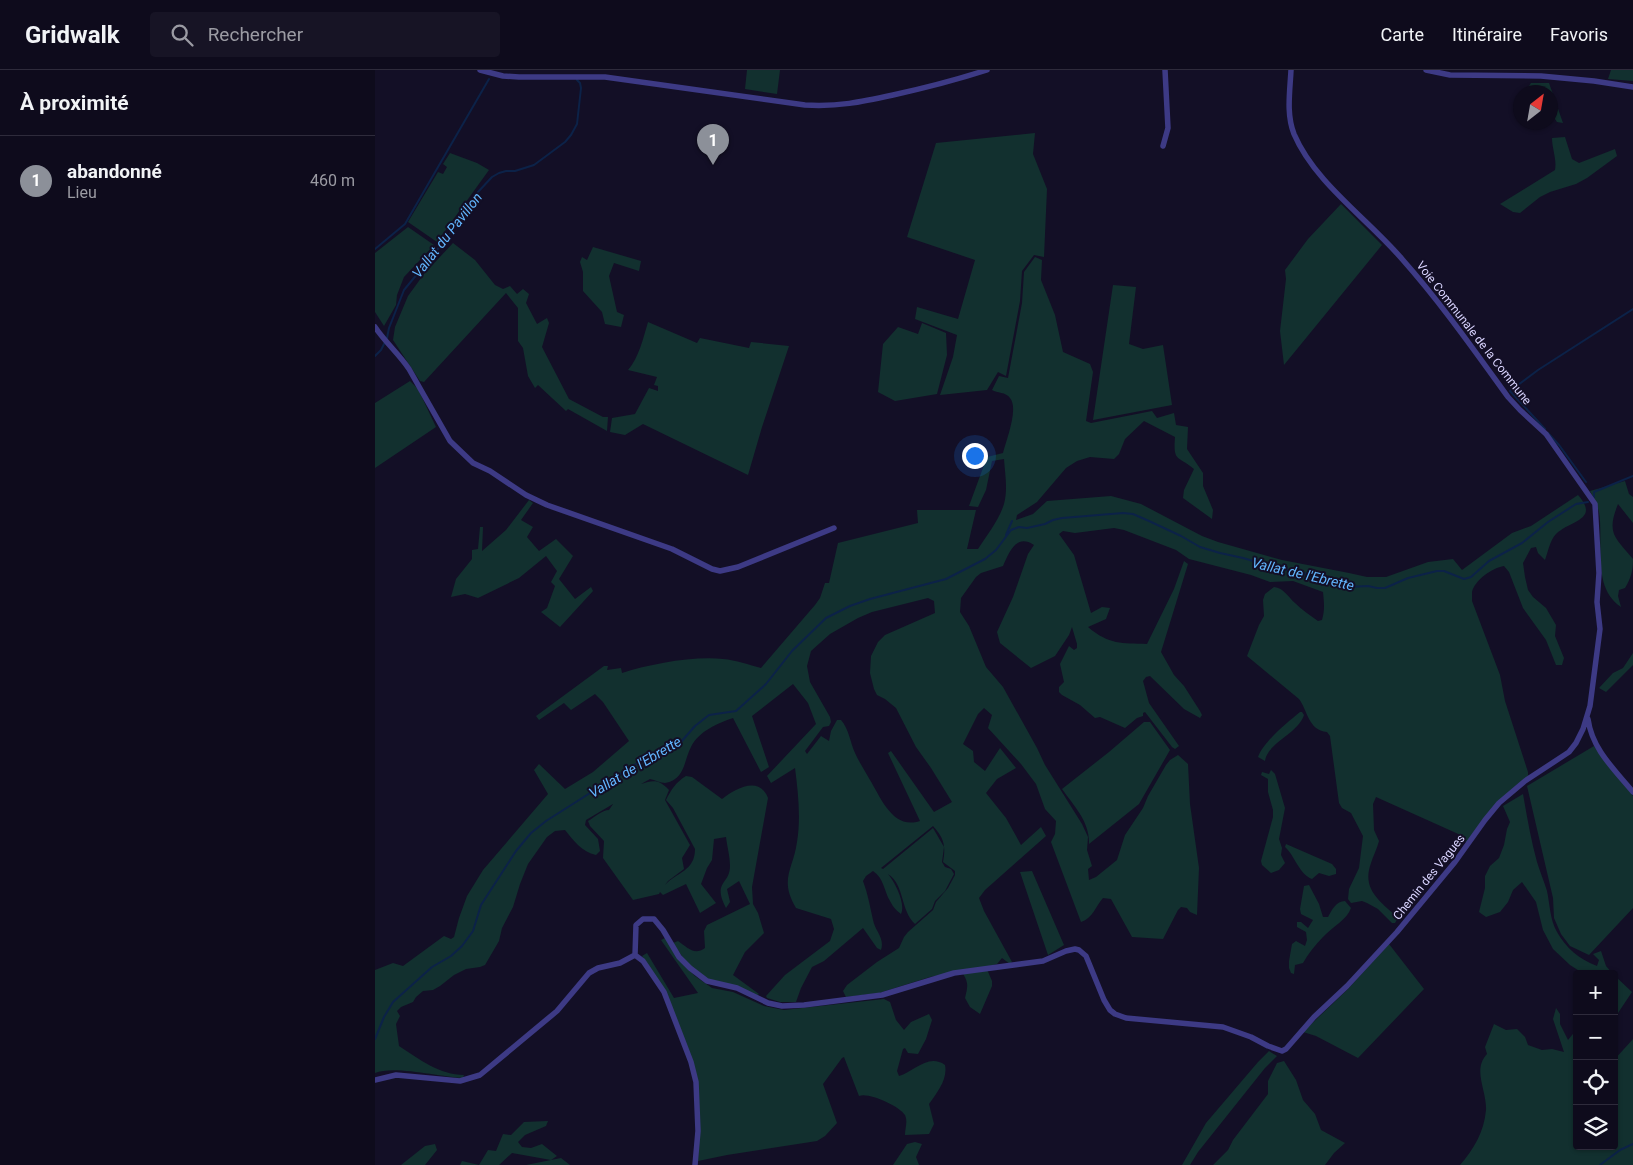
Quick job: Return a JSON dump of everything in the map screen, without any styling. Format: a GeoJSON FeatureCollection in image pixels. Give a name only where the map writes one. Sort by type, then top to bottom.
{"type":"FeatureCollection","features":[{"type":"Feature","properties":{"kind":"street"},"geometry":{"type":"LineString","coordinates":[[480,70],[503,76],[519,77],[605,77],[827,107],[848,105],[946,83],[987,70]]}},
{"type":"Feature","properties":{"kind":"street"},"geometry":{"type":"LineString","coordinates":[[1163,146],[1167,128],[1165,70]]}},
{"type":"Feature","properties":{"kind":"street","name":"Voie Communale de la Commune"},"geometry":{"type":"LineString","coordinates":[[1291,70],[1289,114],[1291,125],[1309,160],[1332,189],[1377,231],[1419,278],[1508,397],[1546,434],[1595,504],[1599,573],[1597,602],[1600,629],[1588,717]]}},
{"type":"Feature","properties":{"kind":"street"},"geometry":{"type":"LineString","coordinates":[[1426,70],[1450,75],[1541,76],[1594,81],[1633,88]]}},
{"type":"Feature","properties":{"kind":"street"},"geometry":{"type":"LineString","coordinates":[[375,327],[409,369],[450,441],[459,451],[473,462],[526,495],[547,505],[672,549],[711,569],[719,571],[738,567],[834,528]]}},
{"type":"Feature","properties":{"kind":"street"},"geometry":{"type":"LineString","coordinates":[[1588,717],[1589,729],[1596,746],[1633,792]]}},
{"type":"Feature","properties":{"kind":"street","name":"Chemin des Vagues"},"geometry":{"type":"LineString","coordinates":[[635,955],[636,925],[643,919],[649,918],[657,922],[679,957],[701,978],[713,984],[737,988],[768,1003],[782,1006],[882,995],[954,973],[1043,961],[1066,950],[1075,949],[1086,956],[1104,1000],[1115,1014],[1126,1018],[1223,1027],[1251,1036],[1268,1046],[1282,1051],[1347,986],[1397,932],[1455,862],[1499,803],[1525,781],[1569,752],[1577,743],[1588,717]]}},
{"type":"Feature","properties":{"kind":"street"},"geometry":{"type":"LineString","coordinates":[[375,1080],[397,1075],[460,1081],[480,1075],[557,1011],[589,973],[598,968],[620,963],[635,955],[643,961],[664,992],[691,1062],[696,1082],[698,1131],[695,1165]]}},
{"type":"Feature","properties":{"kind":"green space"},"geometry":{"type":"Polygon","coordinates":[[[747,70],[780,70],[777,94],[745,89],[747,70]]]}},
{"type":"Feature","properties":{"kind":"green space"},"geometry":{"type":"Polygon","coordinates":[[[1611,70],[1633,70],[1633,81],[1608,79],[1611,70]]]}},
{"type":"Feature","properties":{"kind":"green space"},"geometry":{"type":"Polygon","coordinates":[[[1531,83],[1549,83],[1550,85],[1530,85],[1531,83]]]}},
{"type":"Feature","properties":{"kind":"green space"},"geometry":{"type":"Polygon","coordinates":[[[1558,109],[1563,123],[1558,122],[1558,109]]]}},
{"type":"Feature","properties":{"kind":"green space"},"geometry":{"type":"Polygon","coordinates":[[[1035,133],[1033,154],[1047,189],[1044,257],[1034,255],[1022,271],[1020,301],[1006,376],[998,372],[987,390],[940,395],[953,357],[957,335],[915,319],[917,307],[958,319],[975,260],[907,237],[936,143],[1035,133]]]}},
{"type":"Feature","properties":{"kind":"green space"},"geometry":{"type":"Polygon","coordinates":[[[1565,137],[1572,159],[1579,163],[1615,149],[1617,156],[1587,178],[1540,197],[1520,213],[1513,212],[1500,204],[1555,170],[1552,138],[1565,137]]]}},
{"type":"Feature","properties":{"kind":"green space"},"geometry":{"type":"Polygon","coordinates":[[[450,153],[477,163],[489,170],[437,242],[408,222],[438,172],[443,174],[447,167],[443,164],[450,153]]]}},
{"type":"Feature","properties":{"kind":"green space"},"geometry":{"type":"Polygon","coordinates":[[[1341,204],[1382,245],[1284,365],[1280,331],[1286,279],[1285,270],[1308,239],[1341,204]]]}},
{"type":"Feature","properties":{"kind":"green space"},"geometry":{"type":"Polygon","coordinates":[[[408,227],[434,245],[404,277],[397,295],[396,305],[384,326],[375,312],[375,253],[408,227]]]}},
{"type":"Feature","properties":{"kind":"green space"},"geometry":{"type":"Polygon","coordinates":[[[453,243],[475,260],[495,285],[503,289],[510,286],[517,294],[523,289],[529,294],[526,303],[537,324],[547,318],[549,323],[542,347],[569,399],[603,417],[608,417],[607,431],[568,409],[566,411],[538,385],[535,388],[528,376],[523,348],[518,341],[518,308],[506,293],[424,382],[420,381],[393,340],[395,327],[408,296],[424,274],[453,243]]]}},
{"type":"Feature","properties":{"kind":"green space"},"geometry":{"type":"Polygon","coordinates":[[[593,247],[641,261],[639,271],[614,263],[609,276],[617,312],[624,315],[621,327],[605,324],[602,312],[583,291],[583,272],[580,262],[582,257],[587,260],[593,247]]]}},
{"type":"Feature","properties":{"kind":"green space"},"geometry":{"type":"Polygon","coordinates":[[[1035,257],[1042,260],[1041,280],[1055,315],[1063,352],[1090,364],[1093,372],[1086,421],[1091,423],[1152,411],[1157,418],[1174,413],[1176,425],[1188,427],[1187,449],[1203,473],[1203,486],[1213,510],[1212,519],[1183,498],[1184,490],[1194,469],[1176,455],[1175,437],[1144,421],[1125,439],[1119,454],[1114,459],[1090,457],[1077,461],[1066,468],[1037,502],[1017,515],[1016,520],[1033,514],[1047,501],[1111,496],[1141,504],[1202,536],[1218,542],[1282,560],[1367,577],[1386,577],[1428,562],[1453,559],[1462,570],[1512,533],[1531,526],[1578,495],[1584,503],[1585,515],[1556,534],[1545,560],[1538,553],[1536,547],[1531,548],[1523,563],[1528,590],[1546,608],[1556,625],[1555,636],[1564,658],[1562,665],[1556,665],[1546,640],[1523,608],[1509,572],[1504,566],[1494,569],[1485,575],[1472,592],[1472,601],[1500,675],[1505,701],[1528,777],[1502,799],[1468,843],[1463,841],[1465,837],[1376,797],[1373,804],[1374,830],[1379,841],[1371,863],[1369,881],[1374,895],[1398,918],[1395,923],[1392,923],[1378,909],[1367,903],[1362,901],[1351,903],[1348,899],[1349,889],[1359,868],[1363,836],[1351,813],[1342,808],[1339,803],[1330,736],[1327,732],[1321,731],[1312,724],[1299,699],[1247,656],[1264,616],[1263,600],[1265,594],[1274,587],[1281,589],[1300,608],[1318,621],[1322,620],[1324,613],[1323,592],[1293,581],[1270,582],[1251,575],[1189,559],[1176,550],[1124,530],[1114,528],[1075,533],[1063,531],[1059,534],[1074,555],[1091,613],[1102,607],[1110,608],[1106,619],[1088,627],[1103,637],[1116,642],[1147,644],[1174,589],[1184,561],[1188,564],[1161,652],[1174,675],[1184,686],[1202,715],[1200,718],[1184,709],[1150,676],[1146,677],[1143,681],[1149,703],[1179,746],[1175,749],[1145,712],[1143,716],[1137,718],[1125,728],[1100,717],[1095,718],[1080,705],[1059,692],[1059,687],[1064,682],[1060,664],[1069,646],[1074,650],[1077,648],[1072,627],[1055,656],[1031,668],[1000,643],[997,632],[1013,597],[1028,554],[1034,545],[1022,541],[1014,546],[1003,566],[981,573],[976,577],[961,598],[960,612],[969,626],[986,667],[1003,687],[1045,765],[1082,824],[1088,837],[1087,850],[1092,866],[1088,869],[1089,880],[1096,877],[1117,860],[1125,835],[1143,808],[1148,796],[1170,760],[1178,755],[1188,764],[1190,804],[1199,868],[1197,915],[1190,912],[1187,908],[1181,907],[1163,939],[1132,937],[1111,899],[1103,898],[1091,915],[1081,922],[1051,842],[1055,834],[1056,821],[1045,809],[1036,784],[1021,764],[988,728],[992,715],[984,708],[978,714],[963,744],[973,751],[974,762],[985,771],[1000,748],[1016,768],[997,779],[986,793],[1006,818],[1021,845],[1041,827],[1046,836],[985,890],[979,898],[984,911],[1012,962],[1010,964],[1002,958],[997,964],[986,967],[992,981],[992,986],[980,1014],[970,1007],[965,998],[967,984],[961,971],[930,977],[879,993],[846,997],[843,991],[847,985],[899,948],[908,932],[933,910],[936,902],[948,888],[955,875],[955,871],[943,862],[944,847],[942,862],[954,874],[945,891],[935,901],[932,909],[915,924],[907,912],[897,884],[888,874],[894,882],[901,899],[901,914],[892,905],[882,881],[873,871],[863,881],[874,924],[881,938],[881,950],[877,948],[863,928],[824,961],[812,967],[796,1002],[780,1002],[767,998],[766,996],[785,975],[830,941],[834,929],[831,919],[796,908],[788,889],[799,823],[795,768],[771,783],[767,776],[816,724],[808,703],[793,684],[752,716],[769,767],[761,772],[733,718],[715,725],[694,741],[683,769],[677,778],[665,783],[656,781],[669,790],[665,800],[690,845],[682,858],[684,869],[665,885],[689,867],[695,849],[673,808],[666,800],[679,781],[686,776],[692,777],[722,799],[733,791],[747,786],[759,787],[768,798],[752,887],[753,904],[764,933],[745,952],[733,975],[759,994],[756,996],[708,981],[688,965],[673,943],[678,941],[694,951],[705,948],[704,931],[707,925],[750,904],[739,881],[727,889],[730,902],[726,908],[722,899],[721,888],[730,866],[726,837],[714,839],[712,860],[701,884],[716,903],[700,913],[686,884],[663,895],[660,892],[659,894],[633,900],[603,858],[604,841],[590,826],[588,821],[601,812],[609,810],[613,804],[586,820],[585,825],[598,839],[600,851],[596,855],[582,848],[565,830],[555,831],[547,837],[528,864],[513,907],[502,928],[499,941],[485,965],[466,969],[433,990],[423,991],[413,1002],[401,1007],[397,1011],[400,1016],[396,1024],[399,1046],[438,1069],[464,1075],[463,1078],[394,1070],[375,1073],[375,970],[393,963],[403,966],[444,936],[451,939],[454,937],[467,896],[483,870],[548,794],[534,770],[539,764],[565,789],[593,772],[629,741],[603,702],[595,694],[571,710],[564,703],[539,720],[536,716],[604,666],[608,666],[607,670],[621,668],[622,673],[672,662],[711,658],[733,660],[761,668],[820,598],[825,583],[829,583],[838,543],[918,523],[917,510],[976,510],[967,549],[978,549],[999,516],[1006,493],[1004,459],[992,461],[986,490],[978,507],[969,506],[987,457],[1003,453],[1011,425],[1013,409],[1010,398],[992,390],[999,376],[1008,378],[1022,303],[1024,272],[1035,257]],[[928,598],[872,612],[830,634],[811,651],[807,666],[810,682],[831,722],[829,726],[823,727],[805,751],[807,754],[821,736],[829,741],[831,731],[837,720],[841,720],[848,731],[853,749],[889,811],[902,821],[911,823],[920,821],[888,753],[891,751],[934,812],[952,802],[916,747],[896,708],[877,695],[870,673],[871,656],[878,642],[885,635],[935,613],[934,601],[928,598]],[[650,779],[641,784],[656,781],[650,779]],[[933,826],[881,868],[883,869],[933,828],[944,847],[940,834],[933,826]]]}},
{"type":"Feature","properties":{"kind":"green space"},"geometry":{"type":"Polygon","coordinates":[[[1113,285],[1136,287],[1129,344],[1143,349],[1163,345],[1172,405],[1093,420],[1113,285]]]}},
{"type":"Feature","properties":{"kind":"green space"},"geometry":{"type":"Polygon","coordinates":[[[648,322],[697,343],[700,338],[749,348],[751,342],[789,346],[748,475],[643,424],[625,435],[610,432],[612,418],[635,414],[649,388],[658,391],[658,386],[654,385],[657,377],[628,370],[638,354],[648,322]]]}},
{"type":"Feature","properties":{"kind":"green space"},"geometry":{"type":"Polygon","coordinates":[[[922,323],[946,333],[947,355],[937,394],[895,401],[878,392],[883,344],[898,327],[918,334],[922,323]]]}},
{"type":"Feature","properties":{"kind":"green space"},"geometry":{"type":"Polygon","coordinates":[[[410,381],[418,389],[436,427],[375,468],[375,403],[410,381]]]}},
{"type":"Feature","properties":{"kind":"green space"},"geometry":{"type":"Polygon","coordinates":[[[1625,481],[1629,494],[1633,497],[1633,523],[1618,504],[1613,522],[1614,534],[1617,540],[1633,559],[1629,581],[1625,588],[1619,590],[1618,596],[1621,607],[1612,598],[1602,576],[1599,512],[1590,491],[1625,481]]]}},
{"type":"Feature","properties":{"kind":"green space"},"geometry":{"type":"Polygon","coordinates":[[[529,500],[533,503],[521,520],[533,527],[527,537],[539,551],[556,539],[573,556],[559,579],[575,599],[591,587],[593,591],[560,627],[541,612],[547,608],[555,586],[551,582],[557,571],[546,556],[519,578],[478,598],[465,594],[451,597],[456,579],[472,559],[472,550],[478,549],[480,527],[483,527],[482,551],[506,530],[529,500]]]}},
{"type":"Feature","properties":{"kind":"green space"},"geometry":{"type":"Polygon","coordinates":[[[1633,653],[1633,665],[1606,692],[1599,688],[1613,673],[1623,668],[1633,653]]]}},
{"type":"Feature","properties":{"kind":"green space"},"geometry":{"type":"Polygon","coordinates":[[[1300,712],[1304,715],[1296,728],[1271,749],[1265,761],[1258,757],[1270,739],[1300,712]]]}},
{"type":"Feature","properties":{"kind":"green space"},"geometry":{"type":"Polygon","coordinates":[[[1144,722],[1150,722],[1170,750],[1139,804],[1089,844],[1089,836],[1084,821],[1062,789],[1144,722]]]}},
{"type":"Feature","properties":{"kind":"green space"},"geometry":{"type":"Polygon","coordinates":[[[1594,746],[1633,796],[1633,908],[1589,955],[1570,946],[1561,934],[1554,918],[1553,898],[1527,786],[1594,746]]]}},
{"type":"Feature","properties":{"kind":"green space"},"geometry":{"type":"Polygon","coordinates":[[[1271,770],[1275,774],[1285,808],[1279,839],[1282,848],[1281,855],[1285,863],[1279,870],[1271,873],[1262,865],[1261,861],[1273,817],[1273,810],[1268,792],[1268,779],[1261,775],[1262,772],[1269,774],[1271,770]]]}},
{"type":"Feature","properties":{"kind":"green space"},"geometry":{"type":"Polygon","coordinates":[[[1523,794],[1535,854],[1547,891],[1557,932],[1574,952],[1584,960],[1597,966],[1599,960],[1593,954],[1601,951],[1606,966],[1610,970],[1578,970],[1553,949],[1543,930],[1536,902],[1522,882],[1513,890],[1508,902],[1500,912],[1486,917],[1479,912],[1485,888],[1485,876],[1490,866],[1499,858],[1510,822],[1503,806],[1523,794]]]}},
{"type":"Feature","properties":{"kind":"green space"},"geometry":{"type":"Polygon","coordinates":[[[1286,844],[1332,864],[1336,869],[1336,874],[1329,876],[1319,873],[1312,879],[1308,877],[1285,847],[1286,844]]]}},
{"type":"Feature","properties":{"kind":"green space"},"geometry":{"type":"Polygon","coordinates":[[[1032,871],[1064,945],[1048,955],[1020,872],[1032,871]]]}},
{"type":"Feature","properties":{"kind":"green space"},"geometry":{"type":"Polygon","coordinates":[[[1309,885],[1319,904],[1323,917],[1328,917],[1335,906],[1342,901],[1345,901],[1351,908],[1343,920],[1317,943],[1303,963],[1295,965],[1294,974],[1291,973],[1289,968],[1292,944],[1296,941],[1305,946],[1307,940],[1306,932],[1297,927],[1297,922],[1301,922],[1308,928],[1313,920],[1301,914],[1300,909],[1304,886],[1309,885]]]}},
{"type":"Feature","properties":{"kind":"green space"},"geometry":{"type":"Polygon","coordinates":[[[665,938],[686,967],[712,988],[733,992],[764,1006],[784,1010],[884,999],[890,1002],[896,1020],[904,1030],[911,1022],[929,1014],[932,1020],[926,1039],[918,1054],[908,1053],[905,1048],[903,1049],[897,1071],[899,1076],[921,1064],[933,1061],[945,1065],[946,1070],[943,1081],[929,1104],[934,1124],[929,1134],[905,1135],[906,1120],[902,1111],[876,1098],[864,1095],[859,1096],[844,1057],[823,1084],[837,1123],[825,1136],[817,1141],[698,1161],[699,1095],[666,992],[642,956],[647,953],[674,998],[698,993],[661,940],[665,938]]]}},
{"type":"Feature","properties":{"kind":"green space"},"geometry":{"type":"Polygon","coordinates":[[[1389,944],[1424,989],[1358,1058],[1316,1036],[1303,1032],[1347,990],[1389,944]]]}},
{"type":"Feature","properties":{"kind":"green space"},"geometry":{"type":"Polygon","coordinates":[[[1618,979],[1632,992],[1618,1013],[1618,979]]]}},
{"type":"Feature","properties":{"kind":"green space"},"geometry":{"type":"Polygon","coordinates":[[[1556,1008],[1560,1014],[1560,1024],[1568,1040],[1573,1034],[1573,1150],[1618,1150],[1618,1056],[1633,1039],[1633,1165],[1460,1165],[1470,1153],[1481,1133],[1485,1118],[1486,1103],[1480,1073],[1483,1060],[1487,1054],[1485,1047],[1494,1024],[1506,1030],[1517,1029],[1525,1037],[1528,1045],[1542,1050],[1552,1049],[1564,1052],[1553,1019],[1556,1008]]]}},
{"type":"Feature","properties":{"kind":"green space"},"geometry":{"type":"Polygon","coordinates":[[[1269,1051],[1277,1056],[1265,1068],[1198,1152],[1190,1165],[1182,1165],[1206,1123],[1269,1051]]]}},
{"type":"Feature","properties":{"kind":"green space"},"geometry":{"type":"Polygon","coordinates":[[[1284,1061],[1296,1080],[1303,1100],[1315,1114],[1321,1130],[1345,1143],[1325,1165],[1213,1165],[1228,1150],[1233,1140],[1268,1094],[1268,1081],[1277,1063],[1284,1061]]]}},
{"type":"Feature","properties":{"kind":"green space"},"geometry":{"type":"Polygon","coordinates":[[[548,1121],[546,1126],[525,1135],[518,1142],[522,1147],[531,1148],[542,1144],[557,1156],[551,1160],[512,1153],[499,1165],[479,1165],[488,1150],[496,1151],[503,1134],[511,1135],[524,1122],[548,1121]]]}},
{"type":"Feature","properties":{"kind":"green space"},"geometry":{"type":"Polygon","coordinates":[[[915,1142],[922,1144],[916,1157],[919,1165],[893,1165],[907,1144],[915,1142]]]}},
{"type":"Feature","properties":{"kind":"green space"},"geometry":{"type":"Polygon","coordinates":[[[435,1144],[437,1150],[425,1165],[401,1165],[425,1146],[435,1144]]]}},
{"type":"Feature","properties":{"kind":"green space"},"geometry":{"type":"Polygon","coordinates":[[[561,1158],[570,1165],[526,1165],[561,1158]]]}},
{"type":"Feature","properties":{"kind":"green space"},"geometry":{"type":"Polygon","coordinates":[[[462,1161],[479,1165],[460,1165],[462,1161]]]}},
{"type":"Feature","properties":{"kind":"waterway"},"geometry":{"type":"LineString","coordinates":[[375,249],[405,224],[489,79]]}},
{"type":"Feature","properties":{"kind":"waterway","name":"Vallat du Pavillon"},"geometry":{"type":"LineString","coordinates":[[375,356],[381,350],[387,338],[404,290],[446,239],[478,192],[492,177],[499,173],[515,171],[534,165],[565,142],[571,135],[577,124],[581,88],[577,80]]}},
{"type":"Feature","properties":{"kind":"waterway"},"geometry":{"type":"LineString","coordinates":[[1545,429],[1510,391],[1538,370],[1633,309]]}},
{"type":"Feature","properties":{"kind":"waterway"},"geometry":{"type":"LineString","coordinates":[[1548,433],[1586,482]]}},
{"type":"Feature","properties":{"kind":"waterway","name":"Vallat de l'Ebrette"},"geometry":{"type":"LineString","coordinates":[[1594,497],[1594,492],[1633,476]]}},
{"type":"Feature","properties":{"kind":"waterway","name":"Vallat de l'Ebrette"},"geometry":{"type":"LineString","coordinates":[[375,1039],[384,1017],[393,1002],[432,967],[451,956],[462,946],[473,931],[481,905],[516,851],[531,833],[546,821],[639,762],[681,742],[695,726],[709,715],[736,711],[766,684],[792,651],[826,618],[850,606],[870,599],[946,579],[985,559],[996,550],[1011,530],[1019,527],[1027,528],[1045,524],[1062,518],[1123,513],[1133,514],[1200,547],[1220,553],[1300,572],[1348,587],[1368,586],[1385,588],[1408,578],[1437,571],[1444,571],[1464,579],[1471,577],[1489,561],[1522,543],[1548,522],[1576,504],[1588,502]]}},
{"type":"Feature","properties":{"kind":"waterway","name":"Vallat de l'Ebrette"},"geometry":{"type":"LineString","coordinates":[[1006,535],[1012,521]]}},
{"type":"Feature","properties":{"kind":"waterway"},"geometry":{"type":"LineString","coordinates":[[1600,1165],[1620,1150],[1633,1144]]}},
{"type":"Feature","properties":{"kind":"place","name":"abandonné"},"geometry":{"type":"Point","coordinates":[713,165]}}]}
